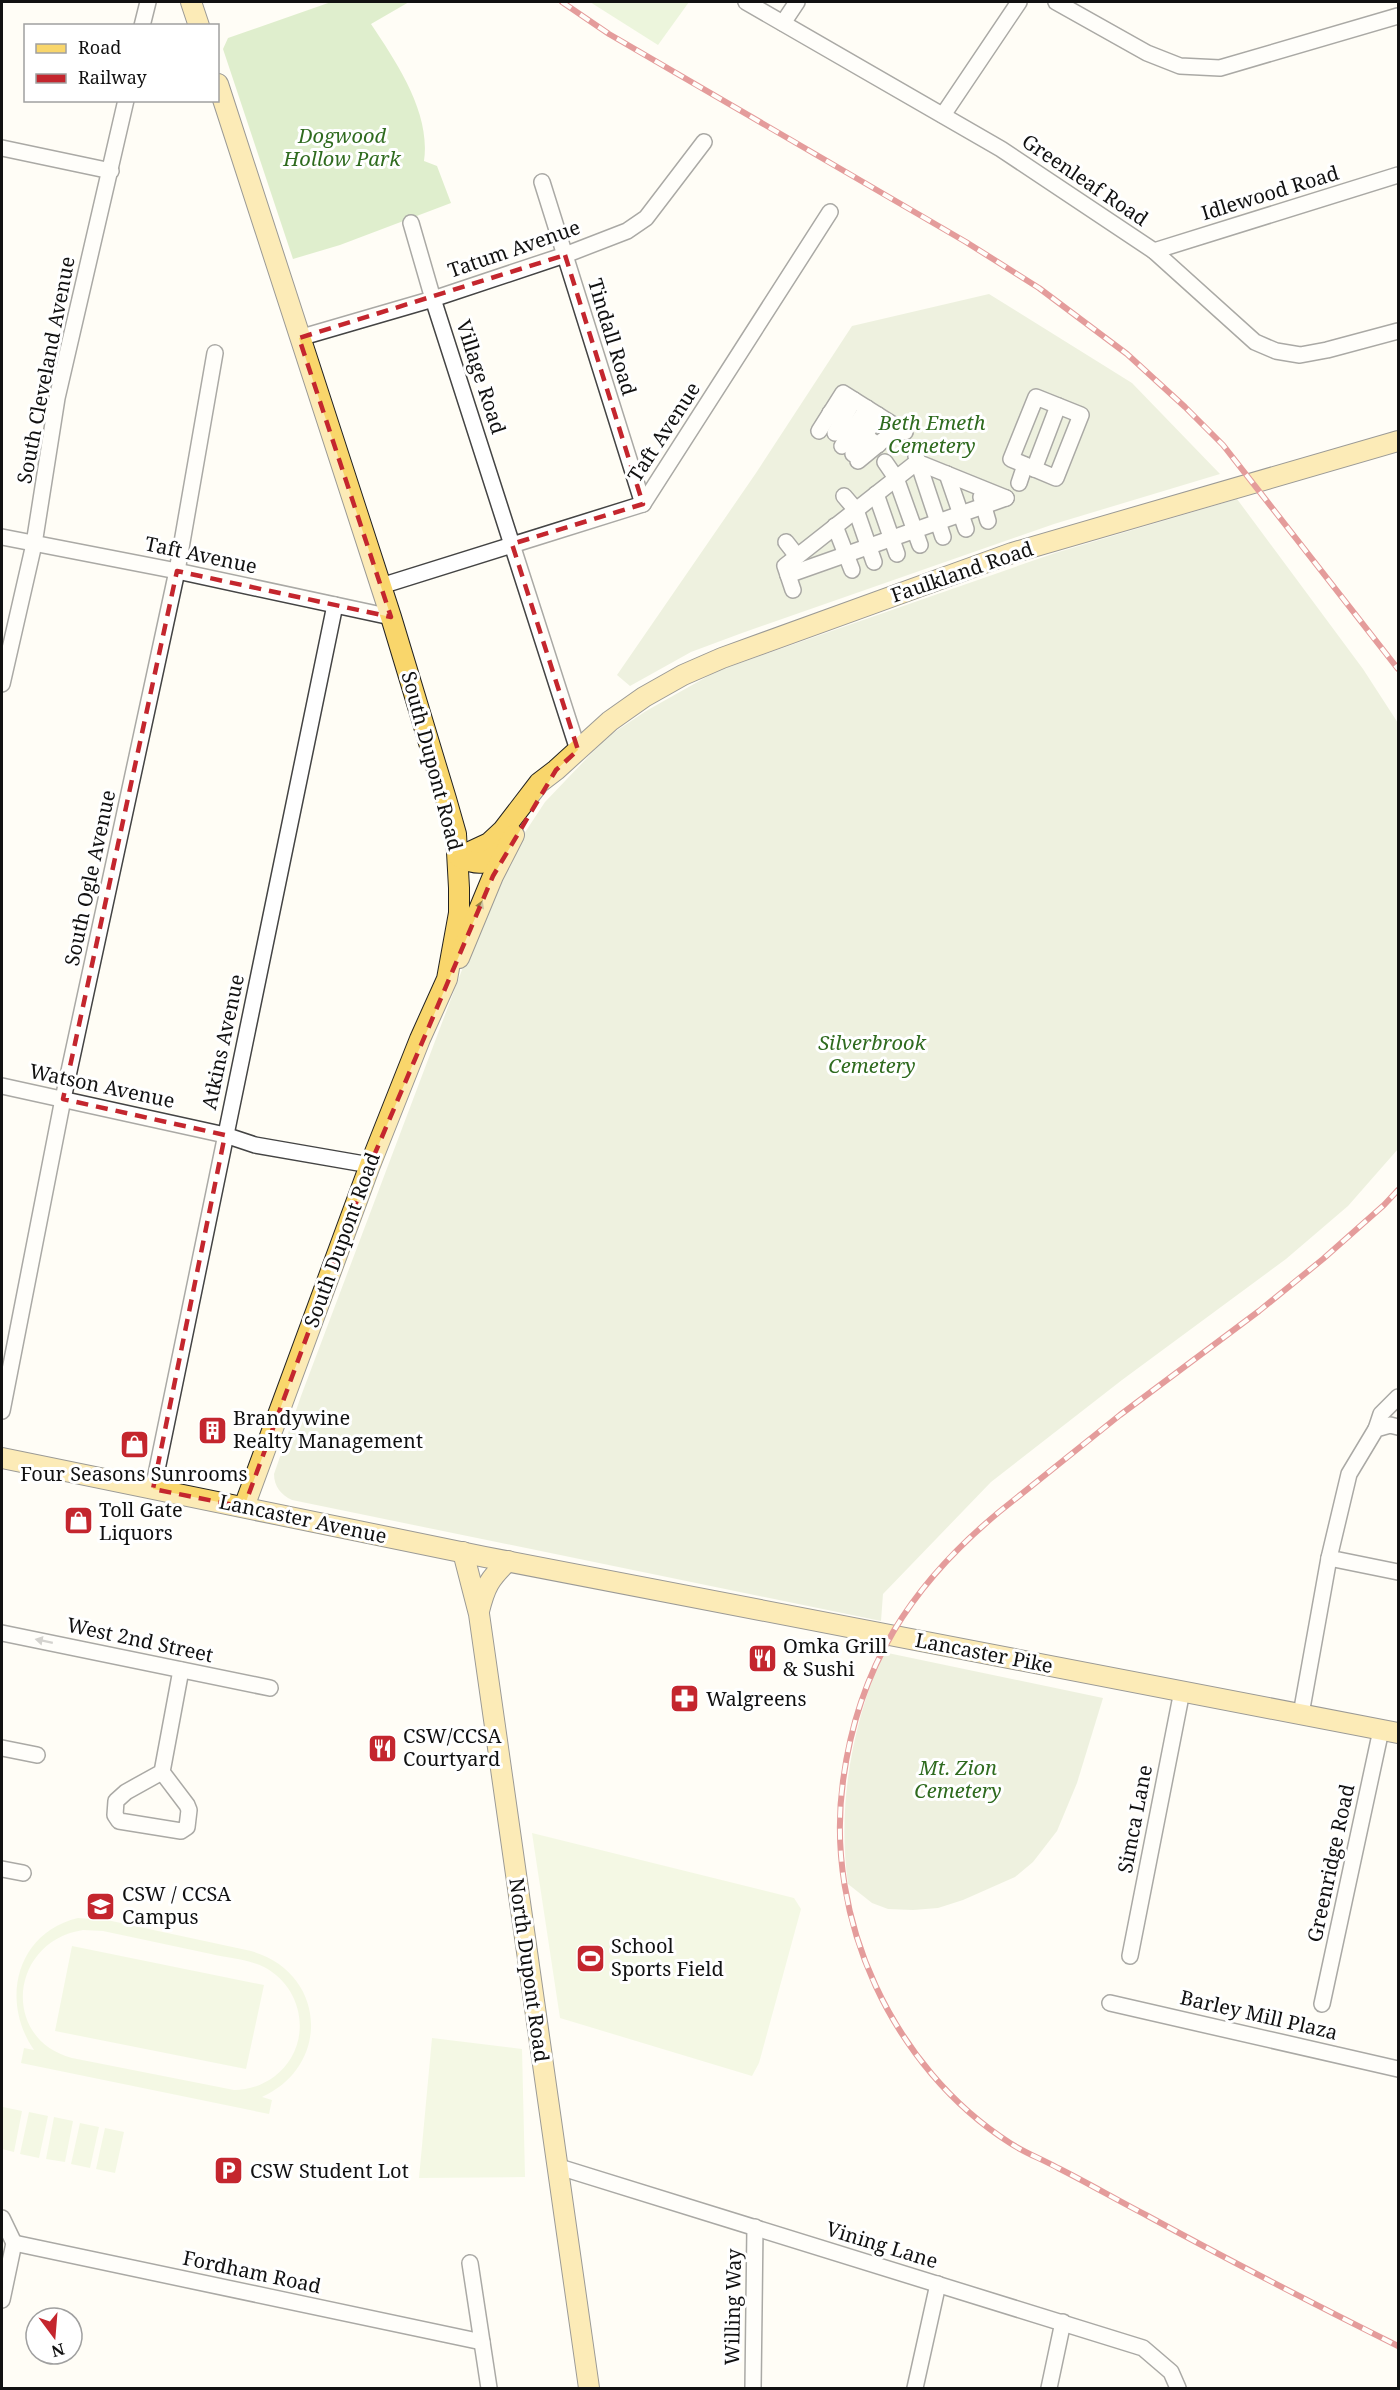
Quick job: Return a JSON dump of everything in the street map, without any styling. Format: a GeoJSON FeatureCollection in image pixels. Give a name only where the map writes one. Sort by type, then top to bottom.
{"type":"FeatureCollection","features":[{"type":"Feature","properties":{"kind":"main road"},"geometry":{"type":"LineString","coordinates":[[191,2],[198,24]]}},
{"type":"Feature","properties":{"kind":"main road","name":"South Dupont Road"},"geometry":{"type":"LineString","coordinates":[[219,87],[281,285],[391,617],[449,807],[459,857],[459,913],[447,979],[369,1165],[244,1507]]}},
{"type":"Feature","properties":{"kind":"main road","name":"Faulkland Road"},"geometry":{"type":"LineString","coordinates":[[459,857],[489,843],[503,830],[539,783],[610,721],[683,675],[757,644],[1012,553],[1398,441]]}},
{"type":"Feature","properties":{"kind":"main road","name":"Faulkland Road"},"geometry":{"type":"LineString","coordinates":[[459,857],[472,863],[482,864],[493,859],[506,847],[545,792],[556,770]]}},
{"type":"Feature","properties":{"kind":"main road"},"geometry":{"type":"LineString","coordinates":[[447,979],[452,975],[493,876],[514,835]]}},
{"type":"Feature","properties":{"kind":"main road","name":"Lancaster Avenue"},"geometry":{"type":"LineString","coordinates":[[2,1458],[54,1471],[463,1552]]}},
{"type":"Feature","properties":{"kind":"main road","name":"Lancaster Pike"},"geometry":{"type":"LineString","coordinates":[[463,1552],[1390,1731]]}},
{"type":"Feature","properties":{"kind":"main road","name":"North Dupont Road"},"geometry":{"type":"LineString","coordinates":[[463,1552],[479,1614],[589,2388]]}},
{"type":"Feature","properties":{"kind":"main road"},"geometry":{"type":"LineString","coordinates":[[479,1614],[484,1590],[490,1579],[508,1562]]}},
{"type":"Feature","properties":{"kind":"street"},"geometry":{"type":"LineString","coordinates":[[142,24],[148,2]]}},
{"type":"Feature","properties":{"kind":"street","name":"Greenleaf Road"},"geometry":{"type":"LineString","coordinates":[[746,2],[1001,149],[1154,251],[1255,342],[1276,351],[1300,355],[1398,331]]}},
{"type":"Feature","properties":{"kind":"street"},"geometry":{"type":"LineString","coordinates":[[783,23],[797,2]]}},
{"type":"Feature","properties":{"kind":"street"},"geometry":{"type":"LineString","coordinates":[[943,115],[1019,2]]}},
{"type":"Feature","properties":{"kind":"street"},"geometry":{"type":"LineString","coordinates":[[1056,2],[1147,53],[1180,66],[1221,68],[1398,16]]}},
{"type":"Feature","properties":{"kind":"street","name":"South Cleveland Avenue"},"geometry":{"type":"LineString","coordinates":[[2,684],[34,544],[57,398],[126,102]]}},
{"type":"Feature","properties":{"kind":"street","name":"Tatum Avenue"},"geometry":{"type":"LineString","coordinates":[[299,338],[433,299],[565,255],[638,225],[646,218],[704,142]]}},
{"type":"Feature","properties":{"kind":"street"},"geometry":{"type":"LineString","coordinates":[[2,148],[111,171]]}},
{"type":"Feature","properties":{"kind":"street","name":"Idlewood Road"},"geometry":{"type":"LineString","coordinates":[[1154,251],[1398,175]]}},
{"type":"Feature","properties":{"kind":"street","name":"Tindall Road"},"geometry":{"type":"LineString","coordinates":[[542,182],[643,504]]}},
{"type":"Feature","properties":{"kind":"street","name":"Taft Avenue"},"geometry":{"type":"LineString","coordinates":[[381,586],[643,504],[830,212]]}},
{"type":"Feature","properties":{"kind":"street","name":"Village Road"},"geometry":{"type":"LineString","coordinates":[[411,223],[433,299],[578,750]]}},
{"type":"Feature","properties":{"kind":"street","name":"South Ogle Avenue"},"geometry":{"type":"LineString","coordinates":[[2,1411],[63,1099],[177,571],[215,353]]}},
{"type":"Feature","properties":{"kind":"street"},"geometry":{"type":"LineString","coordinates":[[1019,483],[1043,441],[1036,397],[1011,459],[1043,441],[1081,415],[1069,447]]}},
{"type":"Feature","properties":{"kind":"street"},"geometry":{"type":"LineString","coordinates":[[819,431],[878,445],[902,430],[866,408]]}},
{"type":"Feature","properties":{"kind":"street"},"geometry":{"type":"LineString","coordinates":[[847,437],[866,408]]}},
{"type":"Feature","properties":{"kind":"street"},"geometry":{"type":"LineString","coordinates":[[847,437],[866,408]]}},
{"type":"Feature","properties":{"kind":"street"},"geometry":{"type":"LineString","coordinates":[[1024,428],[1043,441],[1069,447]]}},
{"type":"Feature","properties":{"kind":"street"},"geometry":{"type":"LineString","coordinates":[[847,437],[878,445]]}},
{"type":"Feature","properties":{"kind":"street"},"geometry":{"type":"LineString","coordinates":[[1043,441],[1069,447]]}},
{"type":"Feature","properties":{"kind":"street"},"geometry":{"type":"LineString","coordinates":[[788,575],[914,530],[940,530],[960,514],[986,513],[1006,498],[947,474],[916,457]]}},
{"type":"Feature","properties":{"kind":"street"},"geometry":{"type":"LineString","coordinates":[[793,590],[785,566],[896,478],[916,457]]}},
{"type":"Feature","properties":{"kind":"street"},"geometry":{"type":"LineString","coordinates":[[916,457],[940,530]]}},
{"type":"Feature","properties":{"kind":"street"},"geometry":{"type":"LineString","coordinates":[[885,462],[896,478],[920,545]]}},
{"type":"Feature","properties":{"kind":"street"},"geometry":{"type":"LineString","coordinates":[[947,474],[966,529]]}},
{"type":"Feature","properties":{"kind":"street"},"geometry":{"type":"LineString","coordinates":[[977,486],[986,513]]}},
{"type":"Feature","properties":{"kind":"street"},"geometry":{"type":"LineString","coordinates":[[876,494],[897,554]]}},
{"type":"Feature","properties":{"kind":"street"},"geometry":{"type":"LineString","coordinates":[[844,496],[856,510],[874,562]]}},
{"type":"Feature","properties":{"kind":"street"},"geometry":{"type":"LineString","coordinates":[[835,526],[852,570]]}},
{"type":"Feature","properties":{"kind":"street","name":"Taft Avenue"},"geometry":{"type":"LineString","coordinates":[[2,537],[177,571],[391,617]]}},
{"type":"Feature","properties":{"kind":"street"},"geometry":{"type":"LineString","coordinates":[[786,542],[797,556]]}},
{"type":"Feature","properties":{"kind":"street"},"geometry":{"type":"LineString","coordinates":[[815,542],[823,563]]}},
{"type":"Feature","properties":{"kind":"street","name":"Atkins Avenue"},"geometry":{"type":"LineString","coordinates":[[153,1489],[335,605]]}},
{"type":"Feature","properties":{"kind":"street","name":"Watson Avenue"},"geometry":{"type":"LineString","coordinates":[[2,1086],[225,1135],[255,1145],[369,1165]]}},
{"type":"Feature","properties":{"kind":"street"},"geometry":{"type":"LineString","coordinates":[[1301,1713],[1329,1558],[1349,1474],[1376,1429],[1381,1414],[1398,1397]]}},
{"type":"Feature","properties":{"kind":"street"},"geometry":{"type":"LineString","coordinates":[[1376,1429],[1390,1425],[1398,1427]]}},
{"type":"Feature","properties":{"kind":"street"},"geometry":{"type":"LineString","coordinates":[[1329,1558],[1398,1572]]}},
{"type":"Feature","properties":{"kind":"street","name":"West 2nd Street"},"geometry":{"type":"LineString","coordinates":[[2,1632],[270,1688]]}},
{"type":"Feature","properties":{"kind":"street"},"geometry":{"type":"LineString","coordinates":[[162,1772],[126,1792],[116,1801],[115,1815],[119,1821],[181,1831],[187,1827],[189,1810],[187,1805],[162,1772],[181,1670]]}},
{"type":"Feature","properties":{"kind":"street","name":"Simca Lane"},"geometry":{"type":"LineString","coordinates":[[1130,1956],[1182,1691]]}},
{"type":"Feature","properties":{"kind":"street","name":"Greenridge Road"},"geometry":{"type":"LineString","coordinates":[[1322,2004],[1390,1731]]}},
{"type":"Feature","properties":{"kind":"street"},"geometry":{"type":"LineString","coordinates":[[2,1748],[37,1755]]}},
{"type":"Feature","properties":{"kind":"street"},"geometry":{"type":"LineString","coordinates":[[2,1869],[22,1873]]}},
{"type":"Feature","properties":{"kind":"street","name":"Barley Mill Plaza"},"geometry":{"type":"LineString","coordinates":[[1110,2003],[1398,2069]]}},
{"type":"Feature","properties":{"kind":"street","name":"Vining Lane"},"geometry":{"type":"LineString","coordinates":[[556,2166],[1143,2348],[1171,2372],[1178,2388]]}},
{"type":"Feature","properties":{"kind":"street"},"geometry":{"type":"LineString","coordinates":[[2,2218],[14,2243],[2,2300]]}},
{"type":"Feature","properties":{"kind":"street","name":"Willing Way"},"geometry":{"type":"LineString","coordinates":[[753,2388],[755,2227]]}},
{"type":"Feature","properties":{"kind":"street","name":"Fordham Road"},"geometry":{"type":"LineString","coordinates":[[14,2243],[482,2342]]}},
{"type":"Feature","properties":{"kind":"street"},"geometry":{"type":"LineString","coordinates":[[470,2263],[489,2388]]}},
{"type":"Feature","properties":{"kind":"street"},"geometry":{"type":"LineString","coordinates":[[915,2388],[938,2284]]}},
{"type":"Feature","properties":{"kind":"street"},"geometry":{"type":"LineString","coordinates":[[1049,2388],[1063,2322]]}},
{"type":"Feature","properties":{"kind":"highlighted area"},"geometry":{"type":"Polygon","coordinates":[[[565,255],[643,504],[512,544],[578,750],[556,770],[493,876],[370,1165],[244,1507],[153,1489],[225,1135],[63,1099],[177,571],[391,617],[299,338],[565,255]]]}},
{"type":"Feature","properties":{"kind":"green space","name":"Dogwood Hollow Park"},"geometry":{"type":"Polygon","coordinates":[[[331,2],[409,2],[371,24],[410,89],[422,125],[425,143],[424,161],[437,166],[451,203],[340,245],[293,259],[223,49],[228,38],[331,2]]]}},
{"type":"Feature","properties":{"kind":"green space"},"geometry":{"type":"Polygon","coordinates":[[[590,2],[689,2],[658,45],[590,2]]]}},
{"type":"Feature","properties":{"kind":"green space","name":"Beth Emeth Cemetery"},"geometry":{"type":"Polygon","coordinates":[[[989,294],[1132,383],[1220,474],[1054,524],[742,633],[691,652],[630,686],[617,675],[756,473],[852,326],[989,294]]]}},
{"type":"Feature","properties":{"kind":"green space","name":"Silverbrook Cemetery"},"geometry":{"type":"Polygon","coordinates":[[[1237,499],[1363,669],[1398,723],[1398,1149],[1348,1206],[1286,1259],[1122,1380],[991,1482],[883,1594],[881,1621],[292,1500],[281,1493],[275,1482],[274,1474],[301,1396],[491,893],[514,849],[545,802],[607,737],[646,711],[717,671],[1055,553],[1237,499]]]}},
{"type":"Feature","properties":{"kind":"green space","name":"Mt. Zion Cemetery"},"geometry":{"type":"Polygon","coordinates":[[[883,1652],[1103,1698],[1077,1783],[1057,1831],[1033,1862],[1015,1877],[963,1900],[938,1908],[888,1909],[872,1903],[848,1884],[844,1824],[850,1766],[863,1708],[883,1652]]]}},
{"type":"Feature","properties":{"kind":"green space","name":"School Sports Field"},"geometry":{"type":"Polygon","coordinates":[[[532,1833],[794,1898],[801,1909],[759,2063],[752,2076],[560,2018],[532,1833]]]}},
{"type":"Feature","properties":{"kind":"green space"},"geometry":{"type":"Polygon","coordinates":[[[78,1918],[107,1920],[251,1951],[276,1962],[294,1978],[306,1998],[311,2020],[309,2042],[300,2064],[285,2082],[262,2097],[272,2100],[269,2114],[21,2063],[24,2048],[34,2050],[24,2031],[18,2011],[17,1991],[20,1971],[28,1953],[40,1938],[57,1926],[78,1918]],[[83,1930],[59,1938],[40,1952],[28,1970],[23,1991],[25,2012],[33,2032],[49,2047],[72,2058],[234,2090],[251,2088],[267,2082],[291,2058],[297,2046],[300,2020],[292,1995],[275,1974],[258,1964],[245,1960],[103,1931],[83,1930]]]}},
{"type":"Feature","properties":{"kind":"green space"},"geometry":{"type":"Polygon","coordinates":[[[72,1946],[264,1985],[246,2069],[55,2031],[72,1946]]]}},
{"type":"Feature","properties":{"kind":"green space"},"geometry":{"type":"Polygon","coordinates":[[[432,2038],[522,2049],[525,2177],[419,2178],[432,2038]]]}},
{"type":"Feature","properties":{"kind":"green space"},"geometry":{"type":"Polygon","coordinates":[[[3,2107],[22,2111],[14,2152],[2,2149],[3,2107]]]}},
{"type":"Feature","properties":{"kind":"green space"},"geometry":{"type":"Polygon","coordinates":[[[29,2112],[48,2116],[39,2158],[20,2154],[29,2112]]]}},
{"type":"Feature","properties":{"kind":"green space"},"geometry":{"type":"Polygon","coordinates":[[[54,2117],[73,2121],[65,2162],[46,2159],[54,2117]]]}},
{"type":"Feature","properties":{"kind":"green space"},"geometry":{"type":"Polygon","coordinates":[[[80,2123],[99,2127],[90,2168],[71,2164],[80,2123]]]}},
{"type":"Feature","properties":{"kind":"green space"},"geometry":{"type":"Polygon","coordinates":[[[105,2128],[124,2132],[115,2173],[96,2169],[105,2128]]]}},
{"type":"Feature","properties":{"kind":"railway"},"geometry":{"type":"LineString","coordinates":[[562,2],[609,34],[966,242],[1039,288],[1127,354],[1223,445],[1398,669]]}},
{"type":"Feature","properties":{"kind":"railway"},"geometry":{"type":"LineString","coordinates":[[1398,1190],[1323,1259],[1259,1311],[1120,1415],[999,1512],[940,1569],[915,1599],[894,1631],[861,1701],[850,1740],[843,1781],[840,1833],[845,1885],[857,1936],[876,1986],[901,2032],[932,2074],[968,2112],[1022,2150],[1240,2266],[1398,2346]]}},
{"type":"Feature","properties":{"kind":"place","name":"Brandywine Realty Management"},"geometry":{"type":"Point","coordinates":[212,1430]}},
{"type":"Feature","properties":{"kind":"place","name":"Four Seasons Sunrooms"},"geometry":{"type":"Point","coordinates":[134,1444]}},
{"type":"Feature","properties":{"kind":"place","name":"Toll Gate Liquors"},"geometry":{"type":"Point","coordinates":[78,1521]}},
{"type":"Feature","properties":{"kind":"place","name":"Omka Grill & Sushi"},"geometry":{"type":"Point","coordinates":[762,1658]}},
{"type":"Feature","properties":{"kind":"place","name":"Walgreens"},"geometry":{"type":"Point","coordinates":[685,1699]}},
{"type":"Feature","properties":{"kind":"place","name":"CSW/CCSA Courtyard"},"geometry":{"type":"Point","coordinates":[382,1748]}},
{"type":"Feature","properties":{"kind":"place","name":"CSW / CCSA Campus"},"geometry":{"type":"Point","coordinates":[101,1906]}},
{"type":"Feature","properties":{"kind":"place","name":"School Sports Field"},"geometry":{"type":"Point","coordinates":[590,1958]}},
{"type":"Feature","properties":{"kind":"place","name":"CSW Student Lot"},"geometry":{"type":"Point","coordinates":[229,2171]}}]}
